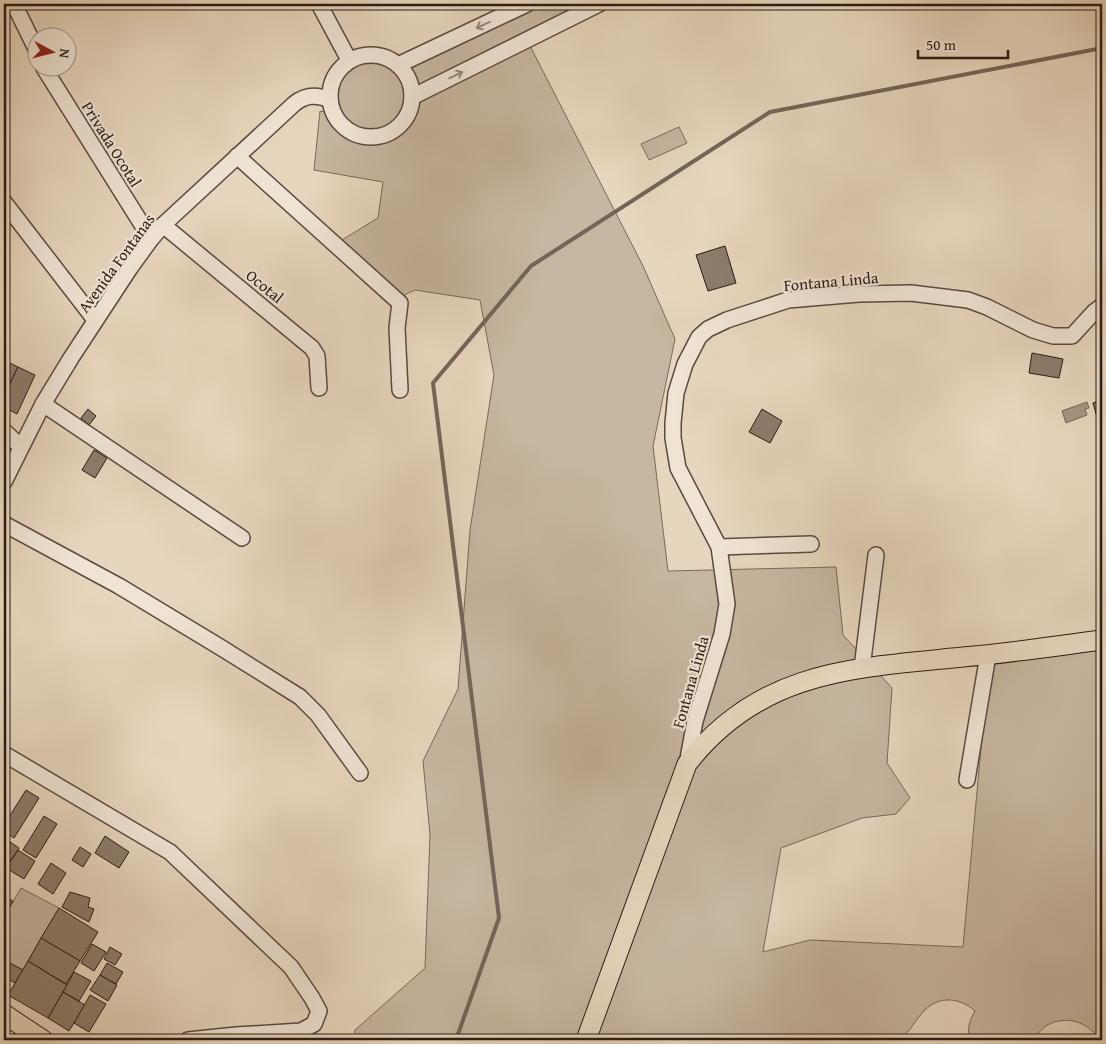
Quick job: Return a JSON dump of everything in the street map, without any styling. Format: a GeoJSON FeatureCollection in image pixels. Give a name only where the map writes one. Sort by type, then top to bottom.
{"type":"FeatureCollection","features":[{"type":"Feature","properties":{"kind":"main road"},"geometry":{"type":"LineString","coordinates":[[586,1040],[687,764],[721,726],[764,698],[811,679],[862,668],[988,655],[1102,640]]}},
{"type":"Feature","properties":{"kind":"main road"},"geometry":{"type":"LineString","coordinates":[[4,1014],[43,1040]]}},
{"type":"Feature","properties":{"kind":"street"},"geometry":{"type":"LineString","coordinates":[[14,4],[28,33]]}},
{"type":"Feature","properties":{"kind":"street"},"geometry":{"type":"LineString","coordinates":[[319,4],[349,60]]}},
{"type":"Feature","properties":{"kind":"street"},"geometry":{"type":"LineString","coordinates":[[398,64],[527,4]]}},
{"type":"Feature","properties":{"kind":"street"},"geometry":{"type":"LineString","coordinates":[[412,97],[599,4]]}},
{"type":"Feature","properties":{"kind":"street"},"geometry":{"type":"LineString","coordinates":[[374,55],[387,58],[398,64],[408,79],[412,97],[410,110],[403,123],[392,132],[379,137],[365,137],[352,133],[341,125],[333,113],[330,100],[330,88],[340,68],[349,60],[361,56],[374,55]]}},
{"type":"Feature","properties":{"kind":"street","name":"Privada Ocotal"},"geometry":{"type":"LineString","coordinates":[[50,78],[150,240]]}},
{"type":"Feature","properties":{"kind":"street","name":"Avenida Fontanas"},"geometry":{"type":"LineString","coordinates":[[4,482],[43,404],[95,320],[150,240],[163,225],[236,156],[299,100],[311,96],[324,97],[330,100]]}},
{"type":"Feature","properties":{"kind":"street"},"geometry":{"type":"LineString","coordinates":[[236,156],[400,303],[397,328],[400,390]]}},
{"type":"Feature","properties":{"kind":"street"},"geometry":{"type":"LineString","coordinates":[[4,202],[95,320]]}},
{"type":"Feature","properties":{"kind":"street","name":"Ocotal"},"geometry":{"type":"LineString","coordinates":[[163,225],[312,348],[317,356],[319,388]]}},
{"type":"Feature","properties":{"kind":"street","name":"Fontana Linda"},"geometry":{"type":"LineString","coordinates":[[687,764],[695,721],[722,634],[727,604],[719,546],[678,468],[673,438],[674,408],[680,378],[688,357],[699,337],[708,329],[727,320],[788,300],[859,294],[911,294],[968,300],[1033,330],[1053,336],[1072,336],[1102,306]]}},
{"type":"Feature","properties":{"kind":"street"},"geometry":{"type":"LineString","coordinates":[[43,404],[242,538]]}},
{"type":"Feature","properties":{"kind":"street"},"geometry":{"type":"LineString","coordinates":[[4,431],[22,447]]}},
{"type":"Feature","properties":{"kind":"street"},"geometry":{"type":"LineString","coordinates":[[4,524],[119,586],[300,697],[318,715],[360,773]]}},
{"type":"Feature","properties":{"kind":"street"},"geometry":{"type":"LineString","coordinates":[[719,546],[811,544]]}},
{"type":"Feature","properties":{"kind":"street"},"geometry":{"type":"LineString","coordinates":[[862,668],[876,555]]}},
{"type":"Feature","properties":{"kind":"street"},"geometry":{"type":"LineString","coordinates":[[967,780],[988,655]]}},
{"type":"Feature","properties":{"kind":"street"},"geometry":{"type":"LineString","coordinates":[[4,754],[170,852],[291,967],[319,1010],[314,1024],[301,1031],[188,1040]]}},
{"type":"Feature","properties":{"kind":"shaded area"},"geometry":{"type":"Polygon","coordinates":[[[531,4],[590,4],[412,94],[403,120],[390,132],[377,136],[364,136],[352,131],[335,112],[332,99],[334,85],[341,71],[352,61],[370,57],[388,61],[399,67],[531,4]]]}},
{"type":"Feature","properties":{"kind":"shaded area"},"geometry":{"type":"Polygon","coordinates":[[[528,42],[643,266],[675,339],[653,446],[668,571],[836,567],[843,635],[892,688],[887,763],[910,798],[896,814],[862,818],[781,848],[763,952],[810,940],[963,947],[989,659],[1102,643],[1102,1040],[1083,1024],[1069,1020],[1053,1022],[1028,1040],[970,1040],[969,1025],[975,1011],[963,1003],[944,1000],[931,1005],[925,1010],[899,1040],[354,1040],[355,1030],[425,968],[430,835],[423,761],[458,689],[470,530],[494,375],[480,300],[415,290],[400,297],[337,243],[378,218],[383,182],[314,170],[320,111],[331,113],[344,128],[356,135],[371,137],[385,134],[398,127],[405,119],[410,110],[413,97],[528,42]]]}},
{"type":"Feature","properties":{"kind":"shaded area"},"geometry":{"type":"Polygon","coordinates":[[[679,127],[687,143],[649,160],[641,144],[679,127]]]}},
{"type":"Feature","properties":{"kind":"shaded area"},"geometry":{"type":"Polygon","coordinates":[[[1087,402],[1089,408],[1085,409],[1087,415],[1066,423],[1062,411],[1087,402]]]}},
{"type":"Feature","properties":{"kind":"shaded area"},"geometry":{"type":"Polygon","coordinates":[[[21,888],[59,908],[23,970],[4,960],[4,917],[21,888]]]}},
{"type":"Feature","properties":{"kind":"building"},"geometry":{"type":"Polygon","coordinates":[[[725,246],[736,283],[708,291],[696,255],[725,246]]]}},
{"type":"Feature","properties":{"kind":"building"},"geometry":{"type":"Polygon","coordinates":[[[1032,353],[1063,359],[1059,378],[1029,373],[1032,353]]]}},
{"type":"Feature","properties":{"kind":"building"},"geometry":{"type":"Polygon","coordinates":[[[4,360],[18,367],[4,396],[4,360]]]}},
{"type":"Feature","properties":{"kind":"building"},"geometry":{"type":"Polygon","coordinates":[[[18,367],[35,375],[17,414],[4,407],[4,396],[18,367]]]}},
{"type":"Feature","properties":{"kind":"building"},"geometry":{"type":"Polygon","coordinates":[[[1102,400],[1102,415],[1097,417],[1093,403],[1102,400]]]}},
{"type":"Feature","properties":{"kind":"building"},"geometry":{"type":"Polygon","coordinates":[[[88,409],[96,416],[89,425],[81,418],[88,409]]]}},
{"type":"Feature","properties":{"kind":"building"},"geometry":{"type":"Polygon","coordinates":[[[762,409],[782,421],[770,443],[749,432],[762,409]]]}},
{"type":"Feature","properties":{"kind":"building"},"geometry":{"type":"Polygon","coordinates":[[[94,450],[107,458],[95,478],[82,470],[94,450]]]}},
{"type":"Feature","properties":{"kind":"building"},"geometry":{"type":"Polygon","coordinates":[[[26,790],[39,798],[14,838],[4,831],[4,825],[26,790]]]}},
{"type":"Feature","properties":{"kind":"building"},"geometry":{"type":"Polygon","coordinates":[[[44,816],[57,824],[36,858],[23,850],[44,816]]]}},
{"type":"Feature","properties":{"kind":"building"},"geometry":{"type":"Polygon","coordinates":[[[105,836],[129,852],[119,868],[95,853],[105,836]]]}},
{"type":"Feature","properties":{"kind":"building"},"geometry":{"type":"Polygon","coordinates":[[[4,838],[19,848],[6,868],[4,867],[4,838]]]}},
{"type":"Feature","properties":{"kind":"building"},"geometry":{"type":"Polygon","coordinates":[[[80,847],[91,854],[83,867],[72,860],[80,847]]]}},
{"type":"Feature","properties":{"kind":"building"},"geometry":{"type":"Polygon","coordinates":[[[18,850],[35,861],[24,879],[6,868],[18,850]]]}},
{"type":"Feature","properties":{"kind":"building"},"geometry":{"type":"Polygon","coordinates":[[[51,863],[66,873],[53,894],[38,884],[51,863]]]}},
{"type":"Feature","properties":{"kind":"building"},"geometry":{"type":"Polygon","coordinates":[[[70,892],[90,898],[88,907],[94,909],[89,922],[62,907],[70,892]]]}},
{"type":"Feature","properties":{"kind":"building"},"geometry":{"type":"Polygon","coordinates":[[[4,896],[13,901],[4,917],[4,896]]]}},
{"type":"Feature","properties":{"kind":"building"},"geometry":{"type":"Polygon","coordinates":[[[59,908],[98,932],[80,961],[41,938],[59,908]]]}},
{"type":"Feature","properties":{"kind":"building"},"geometry":{"type":"Polygon","coordinates":[[[41,938],[80,961],[66,984],[28,961],[41,938]]]}},
{"type":"Feature","properties":{"kind":"building"},"geometry":{"type":"Polygon","coordinates":[[[92,944],[106,952],[94,971],[81,963],[92,944]]]}},
{"type":"Feature","properties":{"kind":"building"},"geometry":{"type":"Polygon","coordinates":[[[110,947],[122,954],[115,965],[104,959],[110,947]]]}},
{"type":"Feature","properties":{"kind":"building"},"geometry":{"type":"Polygon","coordinates":[[[4,960],[23,970],[15,983],[4,977],[4,960]]]}},
{"type":"Feature","properties":{"kind":"building"},"geometry":{"type":"Polygon","coordinates":[[[28,961],[67,985],[48,1018],[8,995],[28,961]]]}},
{"type":"Feature","properties":{"kind":"building"},"geometry":{"type":"Polygon","coordinates":[[[107,963],[123,972],[116,984],[100,975],[107,963]]]}},
{"type":"Feature","properties":{"kind":"building"},"geometry":{"type":"Polygon","coordinates":[[[74,972],[91,981],[79,1001],[63,992],[74,972]]]}},
{"type":"Feature","properties":{"kind":"building"},"geometry":{"type":"Polygon","coordinates":[[[100,975],[117,985],[108,1001],[90,990],[100,975]]]}},
{"type":"Feature","properties":{"kind":"building"},"geometry":{"type":"Polygon","coordinates":[[[63,992],[85,1005],[69,1031],[48,1018],[63,992]]]}},
{"type":"Feature","properties":{"kind":"building"},"geometry":{"type":"Polygon","coordinates":[[[90,995],[106,1004],[89,1032],[74,1023],[90,995]]]}},
{"type":"Feature","properties":{"kind":"waterway"},"geometry":{"type":"LineString","coordinates":[[456,1040],[499,918],[433,383],[531,266],[770,112],[1102,47]]}}]}
